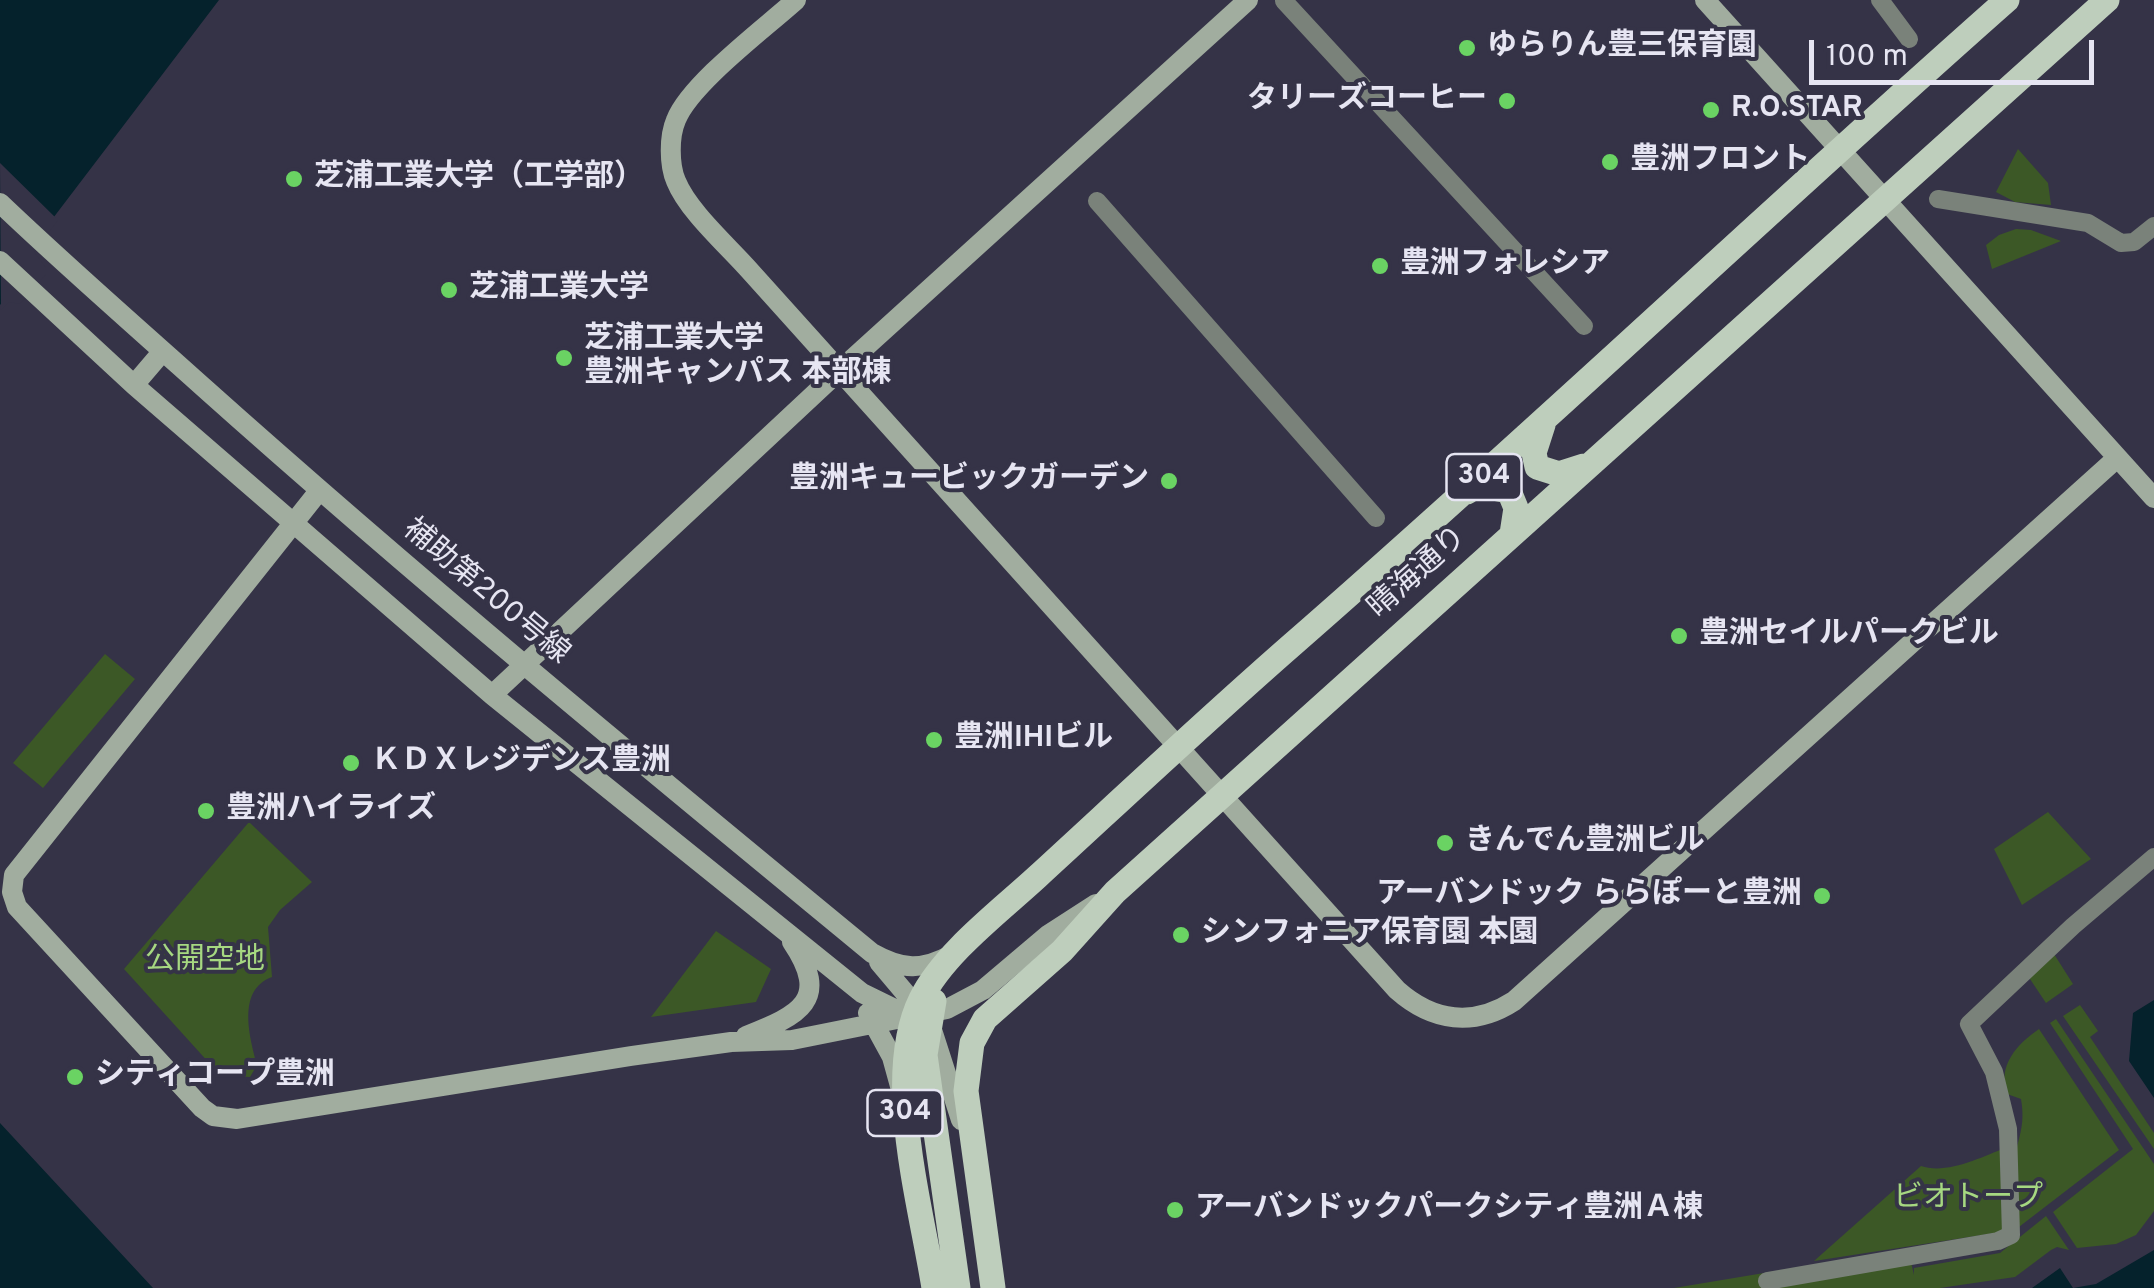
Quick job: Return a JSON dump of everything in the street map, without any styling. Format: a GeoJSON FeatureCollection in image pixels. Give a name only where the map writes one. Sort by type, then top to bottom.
{"type":"FeatureCollection","features":[{"type":"Feature","properties":{"kind":"main road","name":"晴海通り"},"geometry":{"type":"LineString","coordinates":[[934,1288],[903,1098],[906,1052],[928,985],[958,952],[1178,746],[1467,492],[1839,148],[2007,0]]}},
{"type":"Feature","properties":{"kind":"main road","name":"晴海通り"},"geometry":{"type":"LineString","coordinates":[[993,1288],[975,1175],[966,1078],[977,1031],[1062,950],[1115,892],[2107,0]]}},
{"type":"Feature","properties":{"kind":"main road"},"geometry":{"type":"LineString","coordinates":[[1546,420],[1535,444],[1537,467],[1559,474],[1589,464]]}},
{"type":"Feature","properties":{"kind":"main road"},"geometry":{"type":"LineString","coordinates":[[1467,492],[1477,484],[1510,491],[1516,508],[1512,534]]}},
{"type":"Feature","properties":{"kind":"main road","name":"304"},"geometry":{"type":"LineString","coordinates":[[920,1015],[958,1288]]}},
{"type":"Feature","properties":{"kind":"street"},"geometry":{"type":"LineString","coordinates":[[796,0],[692,94],[676,120],[671,149],[675,181],[694,208],[839,370],[1408,999],[1418,1007],[1449,1018],[1497,1012],[1514,1001],[2117,458]]}},
{"type":"Feature","properties":{"kind":"street"},"geometry":{"type":"LineString","coordinates":[[492,695],[839,370],[1248,0]]}},
{"type":"Feature","properties":{"kind":"street"},"geometry":{"type":"LineString","coordinates":[[1284,0],[1584,326]]}},
{"type":"Feature","properties":{"kind":"street"},"geometry":{"type":"LineString","coordinates":[[1705,0],[2154,498]]}},
{"type":"Feature","properties":{"kind":"street"},"geometry":{"type":"LineString","coordinates":[[1880,0],[1909,39]]}},
{"type":"Feature","properties":{"kind":"street"},"geometry":{"type":"LineString","coordinates":[[1938,199],[2088,223],[2121,243],[2134,242],[2154,226]]}},
{"type":"Feature","properties":{"kind":"street"},"geometry":{"type":"LineString","coordinates":[[1097,201],[1376,518]]}},
{"type":"Feature","properties":{"kind":"street","name":"補助第200号線"},"geometry":{"type":"LineString","coordinates":[[0,203],[68,269],[522,666],[872,953],[905,968],[930,965],[958,952]]}},
{"type":"Feature","properties":{"kind":"street"},"geometry":{"type":"LineString","coordinates":[[0,260],[134,385],[492,695],[880,1004],[920,1015]]}},
{"type":"Feature","properties":{"kind":"street"},"geometry":{"type":"LineString","coordinates":[[134,385],[163,351]]}},
{"type":"Feature","properties":{"kind":"street"},"geometry":{"type":"LineString","coordinates":[[320,491],[24,858],[14,876],[12,892],[18,907],[202,1108],[224,1119],[730,1042],[792,1040],[920,1015],[973,998],[1048,935],[1115,892]]}},
{"type":"Feature","properties":{"kind":"street"},"geometry":{"type":"LineString","coordinates":[[1767,1280],[2011,1236],[2008,1129],[1994,1072],[1969,1024],[2073,926],[2154,857]]}},
{"type":"Feature","properties":{"kind":"street"},"geometry":{"type":"LineString","coordinates":[[730,1042],[788,1020],[804,1006],[810,994],[810,976],[785,930]]}},
{"type":"Feature","properties":{"kind":"street"},"geometry":{"type":"LineString","coordinates":[[872,953],[920,1015],[942,1053],[975,1175]]}},
{"type":"Feature","properties":{"kind":"street"},"geometry":{"type":"LineString","coordinates":[[848,980],[892,1057],[903,1098]]}},
{"type":"Feature","properties":{"kind":"green space"},"geometry":{"type":"Polygon","coordinates":[[[2018,149],[2048,183],[2051,205],[2015,202],[1996,192],[2018,149]]]}},
{"type":"Feature","properties":{"kind":"green space"},"geometry":{"type":"Polygon","coordinates":[[[2016,229],[2061,241],[1992,269],[1986,245],[2016,229]]]}},
{"type":"Feature","properties":{"kind":"green space"},"geometry":{"type":"Polygon","coordinates":[[[105,654],[135,679],[43,788],[13,763],[105,654]]]}},
{"type":"Feature","properties":{"kind":"green space"},"geometry":{"type":"Polygon","coordinates":[[[2048,812],[2091,859],[2022,905],[1994,849],[2048,812]]]}},
{"type":"Feature","properties":{"kind":"green space","name":"公開空地"},"geometry":{"type":"Polygon","coordinates":[[[249,822],[312,882],[280,910],[268,927],[272,977],[253,992],[250,1003],[249,1029],[257,1065],[250,1077],[220,1075],[124,969],[249,822]]]}},
{"type":"Feature","properties":{"kind":"green space"},"geometry":{"type":"Polygon","coordinates":[[[716,931],[771,969],[756,1002],[651,1017],[716,931]]]}},
{"type":"Feature","properties":{"kind":"green space"},"geometry":{"type":"Polygon","coordinates":[[[2054,954],[2073,984],[2046,1003],[2028,976],[2054,954]]]}},
{"type":"Feature","properties":{"kind":"green space"},"geometry":{"type":"Polygon","coordinates":[[[2080,1005],[2098,1031],[2090,1037],[2154,1133],[2154,1149],[2063,1016],[2080,1005]]]}},
{"type":"Feature","properties":{"kind":"green space"},"geometry":{"type":"Polygon","coordinates":[[[2056,1019],[2154,1164],[2154,1211],[2136,1235],[2116,1244],[2077,1248],[2053,1212],[2133,1149],[2050,1023],[2056,1019]]]}},
{"type":"Feature","properties":{"kind":"green space"},"geometry":{"type":"Polygon","coordinates":[[[2039,1029],[2119,1150],[2015,1230],[2013,1172],[2022,1109],[2021,1099],[2007,1094],[2005,1074],[2017,1049],[2039,1029]]]}},
{"type":"Feature","properties":{"kind":"green space","name":"ビオトープ"},"geometry":{"type":"Polygon","coordinates":[[[2005,1148],[2008,1231],[1814,1261],[1921,1166],[1952,1167],[2005,1148]]]}},
{"type":"Feature","properties":{"kind":"green space"},"geometry":{"type":"Polygon","coordinates":[[[2046,1216],[2069,1250],[2051,1250],[2015,1277],[1940,1288],[1674,1288],[1908,1249],[1914,1275],[1914,1268],[2000,1253],[2046,1216]]]}},
{"type":"Feature","properties":{"kind":"water"},"geometry":{"type":"Polygon","coordinates":[[[0,0],[219,0],[28,251],[0,305],[0,0]]]}},
{"type":"Feature","properties":{"kind":"water"},"geometry":{"type":"Polygon","coordinates":[[[2154,1000],[2154,1098],[2129,1061],[2133,1013],[2154,1000]]]}},
{"type":"Feature","properties":{"kind":"water"},"geometry":{"type":"Polygon","coordinates":[[[0,1123],[153,1288],[0,1288],[0,1123]]]}},
{"type":"Feature","properties":{"kind":"water"},"geometry":{"type":"Polygon","coordinates":[[[2154,1250],[2154,1288],[2073,1288],[2096,1284],[2154,1250]]]}},
{"type":"Feature","properties":{"kind":"water"},"geometry":{"type":"Polygon","coordinates":[[[2060,1268],[2073,1288],[2032,1288],[2060,1268]]]}},
{"type":"Feature","properties":{"kind":"pier"},"geometry":{"type":"Polygon","coordinates":[[[0,163],[58,220],[34,252],[46,274],[20,304],[9,302],[1,310],[0,163]]]}},
{"type":"Feature","properties":{"kind":"place","name":"ゆらりん豊三保育園"},"geometry":{"type":"Point","coordinates":[1467,48]}},
{"type":"Feature","properties":{"kind":"place","name":"タリーズコーヒー"},"geometry":{"type":"Point","coordinates":[1507,101]}},
{"type":"Feature","properties":{"kind":"place","name":"R.O.STAR"},"geometry":{"type":"Point","coordinates":[1711,110]}},
{"type":"Feature","properties":{"kind":"place","name":"豊洲フロント"},"geometry":{"type":"Point","coordinates":[1610,162]}},
{"type":"Feature","properties":{"kind":"place","name":"芝浦工業大学（工学部）"},"geometry":{"type":"Point","coordinates":[294,179]}},
{"type":"Feature","properties":{"kind":"place","name":"豊洲フォレシア"},"geometry":{"type":"Point","coordinates":[1380,266]}},
{"type":"Feature","properties":{"kind":"place","name":"芝浦工業大学"},"geometry":{"type":"Point","coordinates":[449,290]}},
{"type":"Feature","properties":{"kind":"place","name":"芝浦工業大学 豊洲キャンパス 本部棟"},"geometry":{"type":"Point","coordinates":[564,358]}},
{"type":"Feature","properties":{"kind":"place","name":"豊洲キュービックガーデン"},"geometry":{"type":"Point","coordinates":[1169,481]}},
{"type":"Feature","properties":{"kind":"place","name":"豊洲セイルパークビル"},"geometry":{"type":"Point","coordinates":[1679,636]}},
{"type":"Feature","properties":{"kind":"place","name":"豊洲IHIビル"},"geometry":{"type":"Point","coordinates":[934,740]}},
{"type":"Feature","properties":{"kind":"place","name":"ＫＤＸレジデンス豊洲"},"geometry":{"type":"Point","coordinates":[351,763]}},
{"type":"Feature","properties":{"kind":"place","name":"豊洲ハイライズ"},"geometry":{"type":"Point","coordinates":[206,811]}},
{"type":"Feature","properties":{"kind":"place","name":"きんでん豊洲ビル"},"geometry":{"type":"Point","coordinates":[1445,843]}},
{"type":"Feature","properties":{"kind":"place","name":"アーバンドック ららぽーと豊洲"},"geometry":{"type":"Point","coordinates":[1822,896]}},
{"type":"Feature","properties":{"kind":"place","name":"シンフォニア保育園 本園"},"geometry":{"type":"Point","coordinates":[1181,935]}},
{"type":"Feature","properties":{"kind":"place","name":"シティコープ豊洲"},"geometry":{"type":"Point","coordinates":[75,1077]}},
{"type":"Feature","properties":{"kind":"place","name":"アーバンドックパークシティ豊洲Ａ棟"},"geometry":{"type":"Point","coordinates":[1175,1210]}}]}
